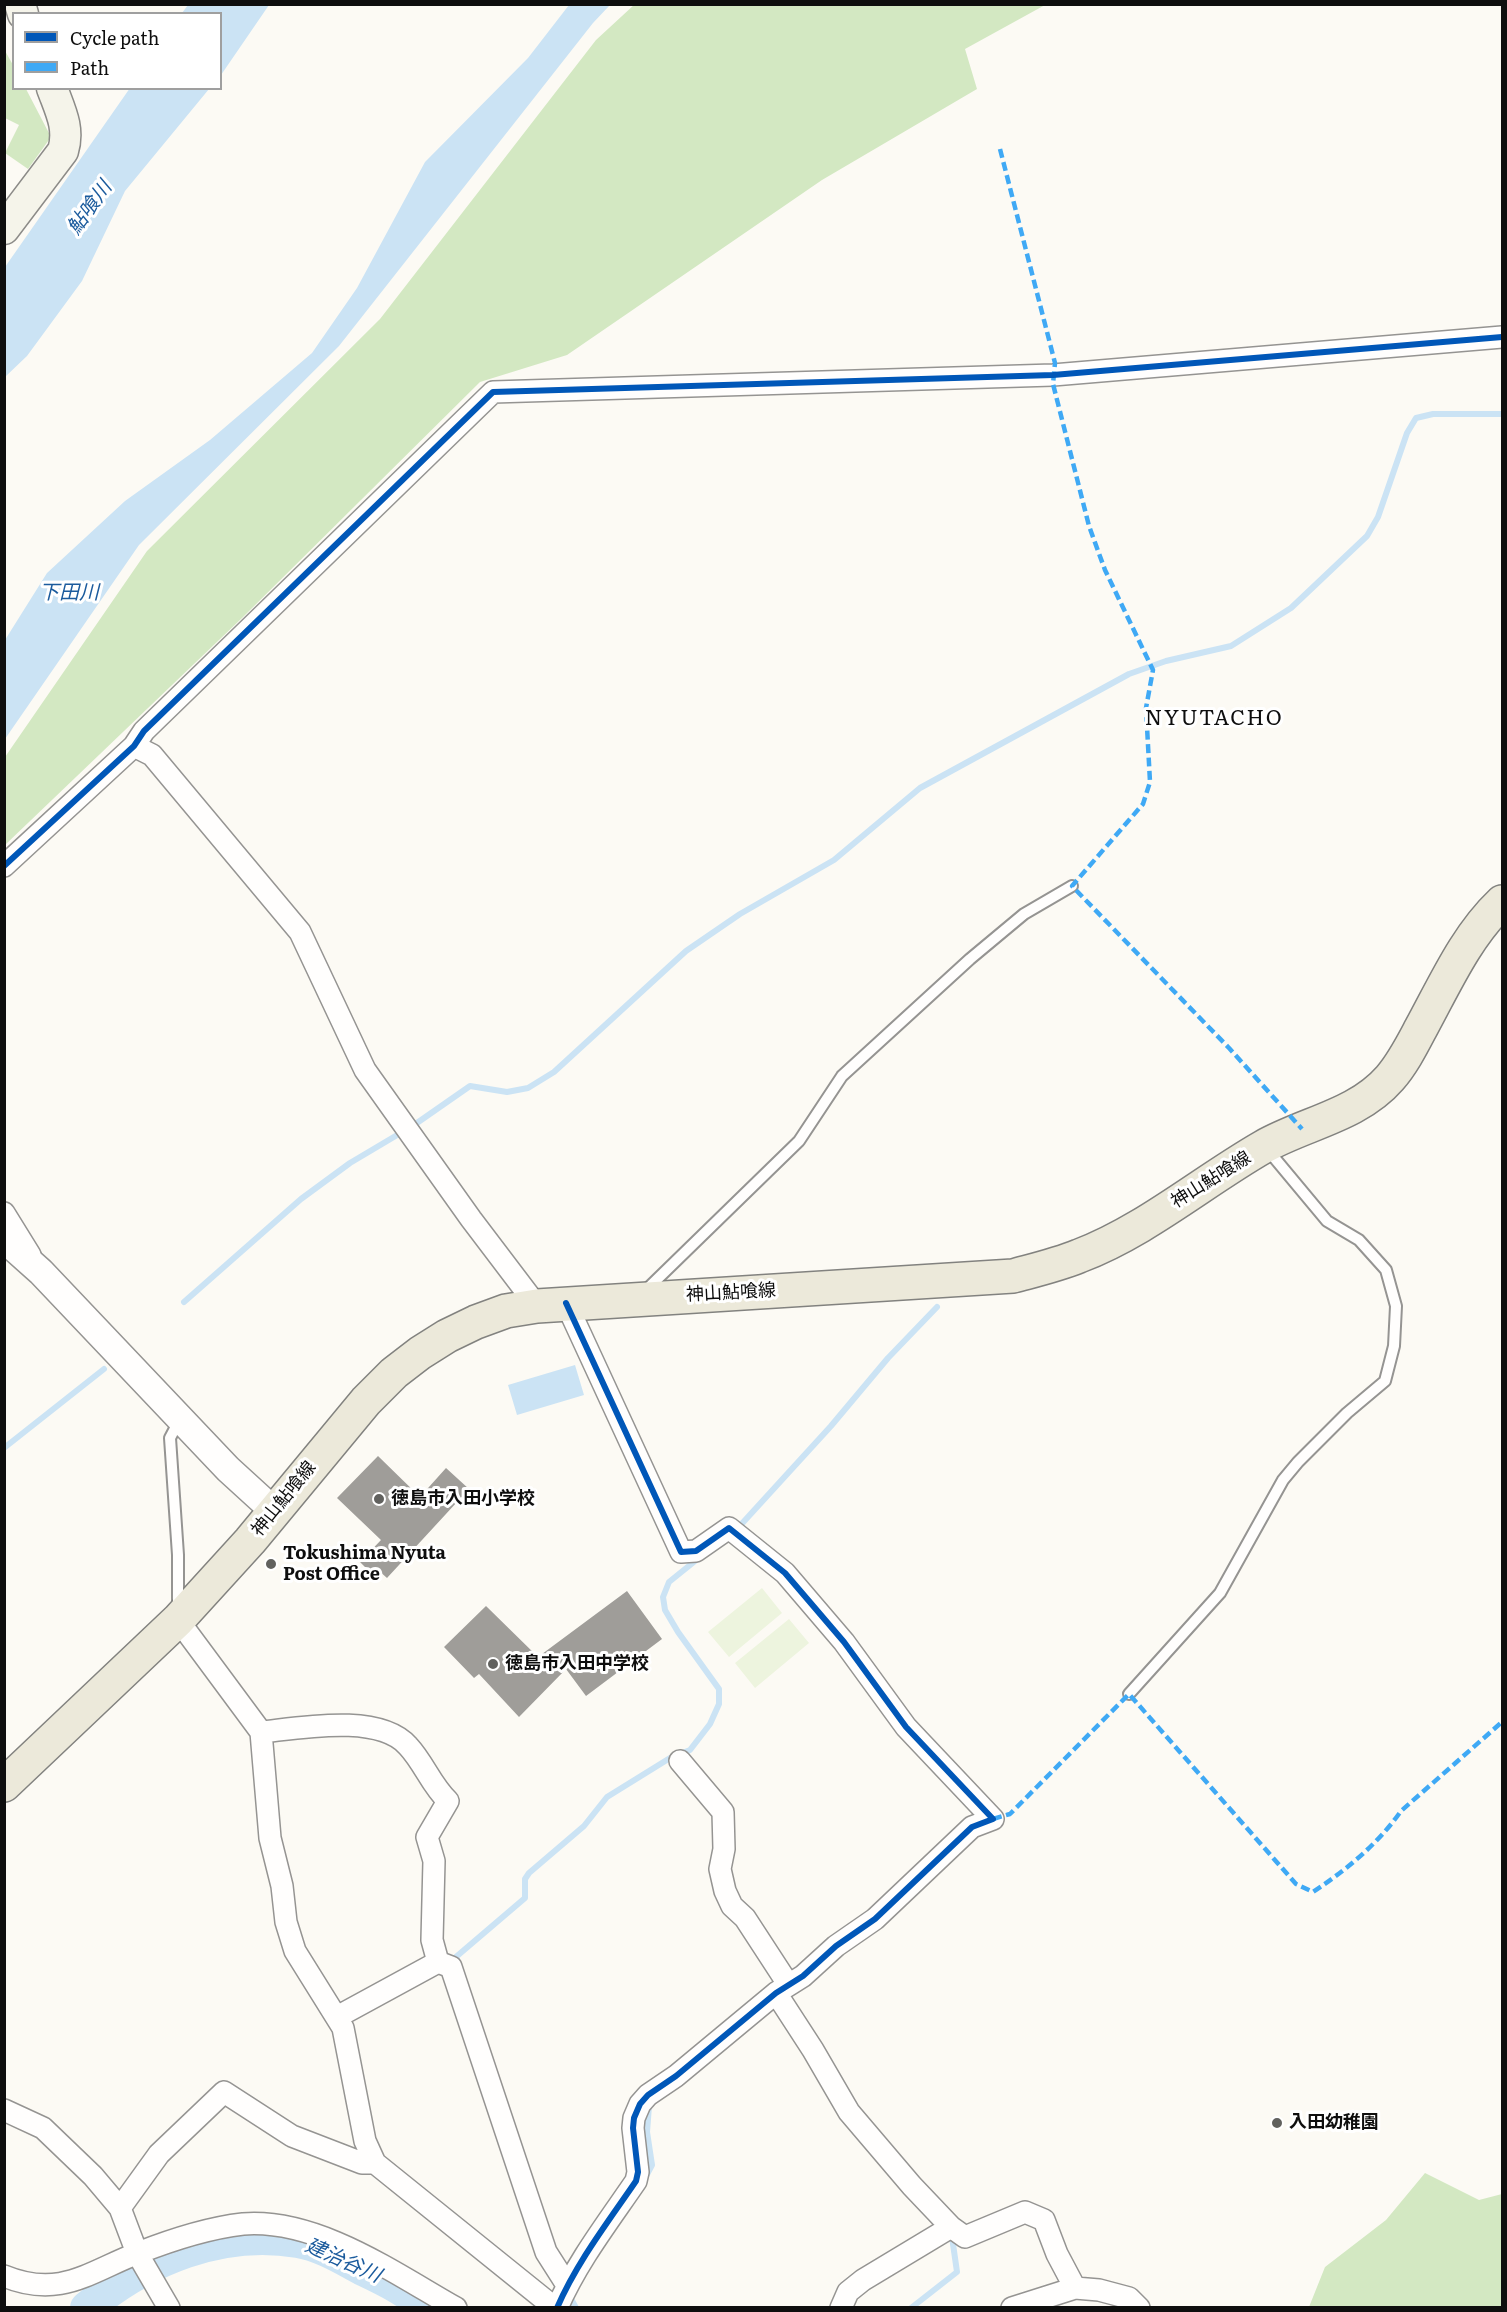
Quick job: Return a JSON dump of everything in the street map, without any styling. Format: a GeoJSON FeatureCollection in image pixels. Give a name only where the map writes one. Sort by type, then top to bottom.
{"type":"FeatureCollection","features":[{"type":"Feature","properties":{"kind":"main road"},"geometry":{"type":"LineString","coordinates":[[4,229],[63,151],[66,124],[53,90]]}},
{"type":"Feature","properties":{"kind":"main road","name":"神山鮎喰線"},"geometry":{"type":"LineString","coordinates":[[4,1785],[178,1620],[274,1511],[366,1401],[402,1366],[447,1336],[506,1311],[552,1304],[1013,1276],[1080,1256],[1112,1240],[1264,1146],[1347,1110],[1371,1095],[1402,1063],[1463,951],[1480,926],[1503,902]]}},
{"type":"Feature","properties":{"kind":"street"},"geometry":{"type":"LineString","coordinates":[[5,867],[134,746],[144,731],[493,393],[1053,375],[1503,337]]}},
{"type":"Feature","properties":{"kind":"street"},"geometry":{"type":"LineString","coordinates":[[134,746],[152,755],[300,933],[365,1070],[406,1130],[552,1304],[681,1552],[696,1551],[729,1528],[785,1573],[844,1642],[906,1727],[993,1820],[972,1827],[875,1919],[836,1946],[782,1995],[648,2095],[640,2104],[634,2118],[638,2172],[636,2181],[567,2285],[556,2307],[375,2163],[365,2141],[343,2028],[295,1951],[286,1922],[282,1886],[270,1839],[261,1732],[178,1620]]}},
{"type":"Feature","properties":{"kind":"street"},"geometry":{"type":"LineString","coordinates":[[4,1213],[40,1271]]}},
{"type":"Feature","properties":{"kind":"street"},"geometry":{"type":"LineString","coordinates":[[4,1239],[40,1271],[228,1469],[274,1511]]}},
{"type":"Feature","properties":{"kind":"street"},"geometry":{"type":"LineString","coordinates":[[261,1732],[348,1725],[386,1732],[406,1743],[423,1765],[436,1790],[448,1801],[427,1836],[434,1861],[432,1940],[444,1964],[546,2252],[567,2285]]}},
{"type":"Feature","properties":{"kind":"street"},"geometry":{"type":"LineString","coordinates":[[680,1761],[723,1812],[724,1849],[720,1869],[725,1891],[732,1906],[745,1918],[782,1995],[849,2112],[912,2186],[951,2227],[965,2236],[1025,2212],[1044,2220],[1057,2254],[1075,2288]]}},
{"type":"Feature","properties":{"kind":"street"},"geometry":{"type":"LineString","coordinates":[[337,2017],[444,1964]]}},
{"type":"Feature","properties":{"kind":"street"},"geometry":{"type":"LineString","coordinates":[[120,2208],[159,2154],[224,2092],[292,2136],[362,2163],[375,2163]]}},
{"type":"Feature","properties":{"kind":"street"},"geometry":{"type":"LineString","coordinates":[[4,2110],[30,2120],[43,2128],[93,2176],[120,2208],[143,2264],[170,2307]]}},
{"type":"Feature","properties":{"kind":"street"},"geometry":{"type":"LineString","coordinates":[[4,2276],[33,2285],[64,2283],[143,2264],[189,2236],[244,2224],[289,2229],[324,2238],[349,2248],[456,2307]]}},
{"type":"Feature","properties":{"kind":"street"},"geometry":{"type":"LineString","coordinates":[[841,2307],[848,2292],[863,2280],[951,2227]]}},
{"type":"Feature","properties":{"kind":"street"},"geometry":{"type":"LineString","coordinates":[[1011,2307],[1075,2288],[1100,2290],[1129,2298],[1139,2307]]}},
{"type":"Feature","properties":{"kind":"lane"},"geometry":{"type":"LineString","coordinates":[[637,1298],[799,1141],[842,1076],[970,959],[1023,914],[1072,886]]}},
{"type":"Feature","properties":{"kind":"lane"},"geometry":{"type":"LineString","coordinates":[[1129,1694],[1220,1593],[1283,1480],[1347,1413],[1384,1381],[1394,1346],[1396,1306],[1386,1270],[1359,1240],[1327,1221],[1264,1146]]}},
{"type":"Feature","properties":{"kind":"lane"},"geometry":{"type":"LineString","coordinates":[[178,1620],[178,1555],[170,1438],[180,1418]]}},
{"type":"Feature","properties":{"kind":"green space"},"geometry":{"type":"Polygon","coordinates":[[[635,4],[1045,5],[965,49],[977,89],[822,180],[567,355],[480,382],[242,618],[5,845],[5,757],[147,551],[380,319],[596,40],[635,4]]]}},
{"type":"Feature","properties":{"kind":"green space"},"geometry":{"type":"Polygon","coordinates":[[[4,49],[12,63],[12,90],[27,90],[51,137],[28,169],[5,153],[19,125],[5,118],[4,49]]]}},
{"type":"Feature","properties":{"kind":"green space"},"geometry":{"type":"Polygon","coordinates":[[[762,1588],[782,1613],[729,1657],[708,1632],[762,1588]]]}},
{"type":"Feature","properties":{"kind":"green space"},"geometry":{"type":"Polygon","coordinates":[[[789,1619],[809,1643],[755,1688],[735,1663],[789,1619]]]}},
{"type":"Feature","properties":{"kind":"green space"},"geometry":{"type":"Polygon","coordinates":[[[1425,2173],[1479,2200],[1502,2194],[1502,2307],[1309,2307],[1325,2267],[1386,2220],[1425,2173]]]}},
{"type":"Feature","properties":{"kind":"water"},"geometry":{"type":"Polygon","coordinates":[[[188,4],[269,5],[222,74],[222,12],[183,12],[188,4]]]}},
{"type":"Feature","properties":{"kind":"water","name":"下田川"},"geometry":{"type":"Polygon","coordinates":[[[569,5],[610,5],[593,23],[339,346],[139,545],[5,739],[5,640],[47,573],[125,501],[210,440],[312,353],[357,288],[425,162],[528,58],[569,5]]]}},
{"type":"Feature","properties":{"kind":"water","name":"鮎喰川"},"geometry":{"type":"Polygon","coordinates":[[[129,90],[208,90],[125,191],[82,281],[27,356],[5,377],[5,267],[129,90]]]}},
{"type":"Feature","properties":{"kind":"water"},"geometry":{"type":"Polygon","coordinates":[[[575,1365],[584,1395],[517,1415],[508,1385],[575,1365]]]}},
{"type":"Feature","properties":{"kind":"building"},"geometry":{"type":"Polygon","coordinates":[[[378,1456],[420,1497],[446,1468],[469,1489],[387,1578],[378,1570],[373,1575],[360,1562],[381,1540],[337,1498],[378,1456]]]}},
{"type":"Feature","properties":{"kind":"building"},"geometry":{"type":"Polygon","coordinates":[[[627,1591],[662,1639],[586,1696],[566,1669],[519,1717],[479,1674],[474,1678],[444,1647],[486,1606],[538,1657],[627,1591]]]}},
{"type":"Feature","properties":{"kind":"waterway"},"geometry":{"type":"LineString","coordinates":[[184,1302],[301,1199],[350,1163],[414,1125],[470,1086],[507,1092],[528,1088],[554,1072],[686,951],[740,914],[834,860],[920,788],[1129,674],[1166,661],[1231,646],[1291,608],[1367,536],[1378,517],[1407,433],[1416,418],[1433,414],[1502,414]]}},
{"type":"Feature","properties":{"kind":"waterway"},"geometry":{"type":"LineString","coordinates":[[737,1529],[831,1426],[888,1358],[937,1307]]}},
{"type":"Feature","properties":{"kind":"waterway"},"geometry":{"type":"LineString","coordinates":[[4,1448],[104,1369]]}},
{"type":"Feature","properties":{"kind":"waterway"},"geometry":{"type":"LineString","coordinates":[[450,1962],[525,1898],[525,1879],[529,1873],[584,1826],[607,1797],[670,1758],[690,1750],[710,1724],[719,1704],[719,1689],[678,1632],[665,1610],[663,1597],[669,1582],[700,1557]]}},
{"type":"Feature","properties":{"kind":"waterway"},"geometry":{"type":"LineString","coordinates":[[645,2178],[652,2165],[647,2132],[651,2104]]}},
{"type":"Feature","properties":{"kind":"waterway"},"geometry":{"type":"LineString","coordinates":[[911,2308],[957,2272],[952,2237]]}},
{"type":"Feature","properties":{"kind":"waterway","name":"建治谷川"},"geometry":{"type":"LineString","coordinates":[[87,2308],[134,2275],[186,2251],[241,2239],[269,2238],[298,2241],[324,2249],[398,2287],[428,2308]]}},
{"type":"Feature","properties":{"kind":"waterway"},"geometry":{"type":"LineString","coordinates":[[569,2295],[576,2308]]}},
{"type":"Feature","properties":{"kind":"marked path"},"geometry":{"type":"LineString","coordinates":[[1000,149],[1055,363],[1053,384],[1089,526],[1105,570],[1153,670],[1146,708],[1150,782],[1143,804],[1072,886],[1229,1048],[1302,1129]]}},
{"type":"Feature","properties":{"kind":"marked path"},"geometry":{"type":"LineString","coordinates":[[993,1819],[1010,1814],[1129,1694],[1296,1884],[1313,1892],[1361,1856],[1401,1811],[1502,1722]]}},
{"type":"Feature","properties":{"kind":"cycle path"},"geometry":{"type":"LineString","coordinates":[[4,866],[134,746],[144,731],[493,392],[1053,375],[1502,337]]}},
{"type":"Feature","properties":{"kind":"cycle path"},"geometry":{"type":"LineString","coordinates":[[557,2308],[583,2258],[636,2181],[638,2172],[634,2118],[640,2104],[648,2095],[676,2076],[776,1993],[803,1976],[836,1946],[875,1919],[972,1827],[993,1819],[906,1727],[844,1642],[785,1573],[729,1528],[696,1551],[681,1552],[566,1303]]}},
{"type":"Feature","properties":{"kind":"place","name":"徳島市入田小学校"},"geometry":{"type":"Point","coordinates":[379,1499]}},
{"type":"Feature","properties":{"kind":"place","name":"Tokushima Nyuta Post Office"},"geometry":{"type":"Point","coordinates":[271,1564]}},
{"type":"Feature","properties":{"kind":"place","name":"徳島市入田中学校"},"geometry":{"type":"Point","coordinates":[493,1664]}},
{"type":"Feature","properties":{"kind":"place","name":"入田幼稚園"},"geometry":{"type":"Point","coordinates":[1277,2123]}},
{"type":"Feature","properties":{"kind":"district","name":"NYUTACHO"},"geometry":{"type":"Point","coordinates":[1214,719]}}]}
